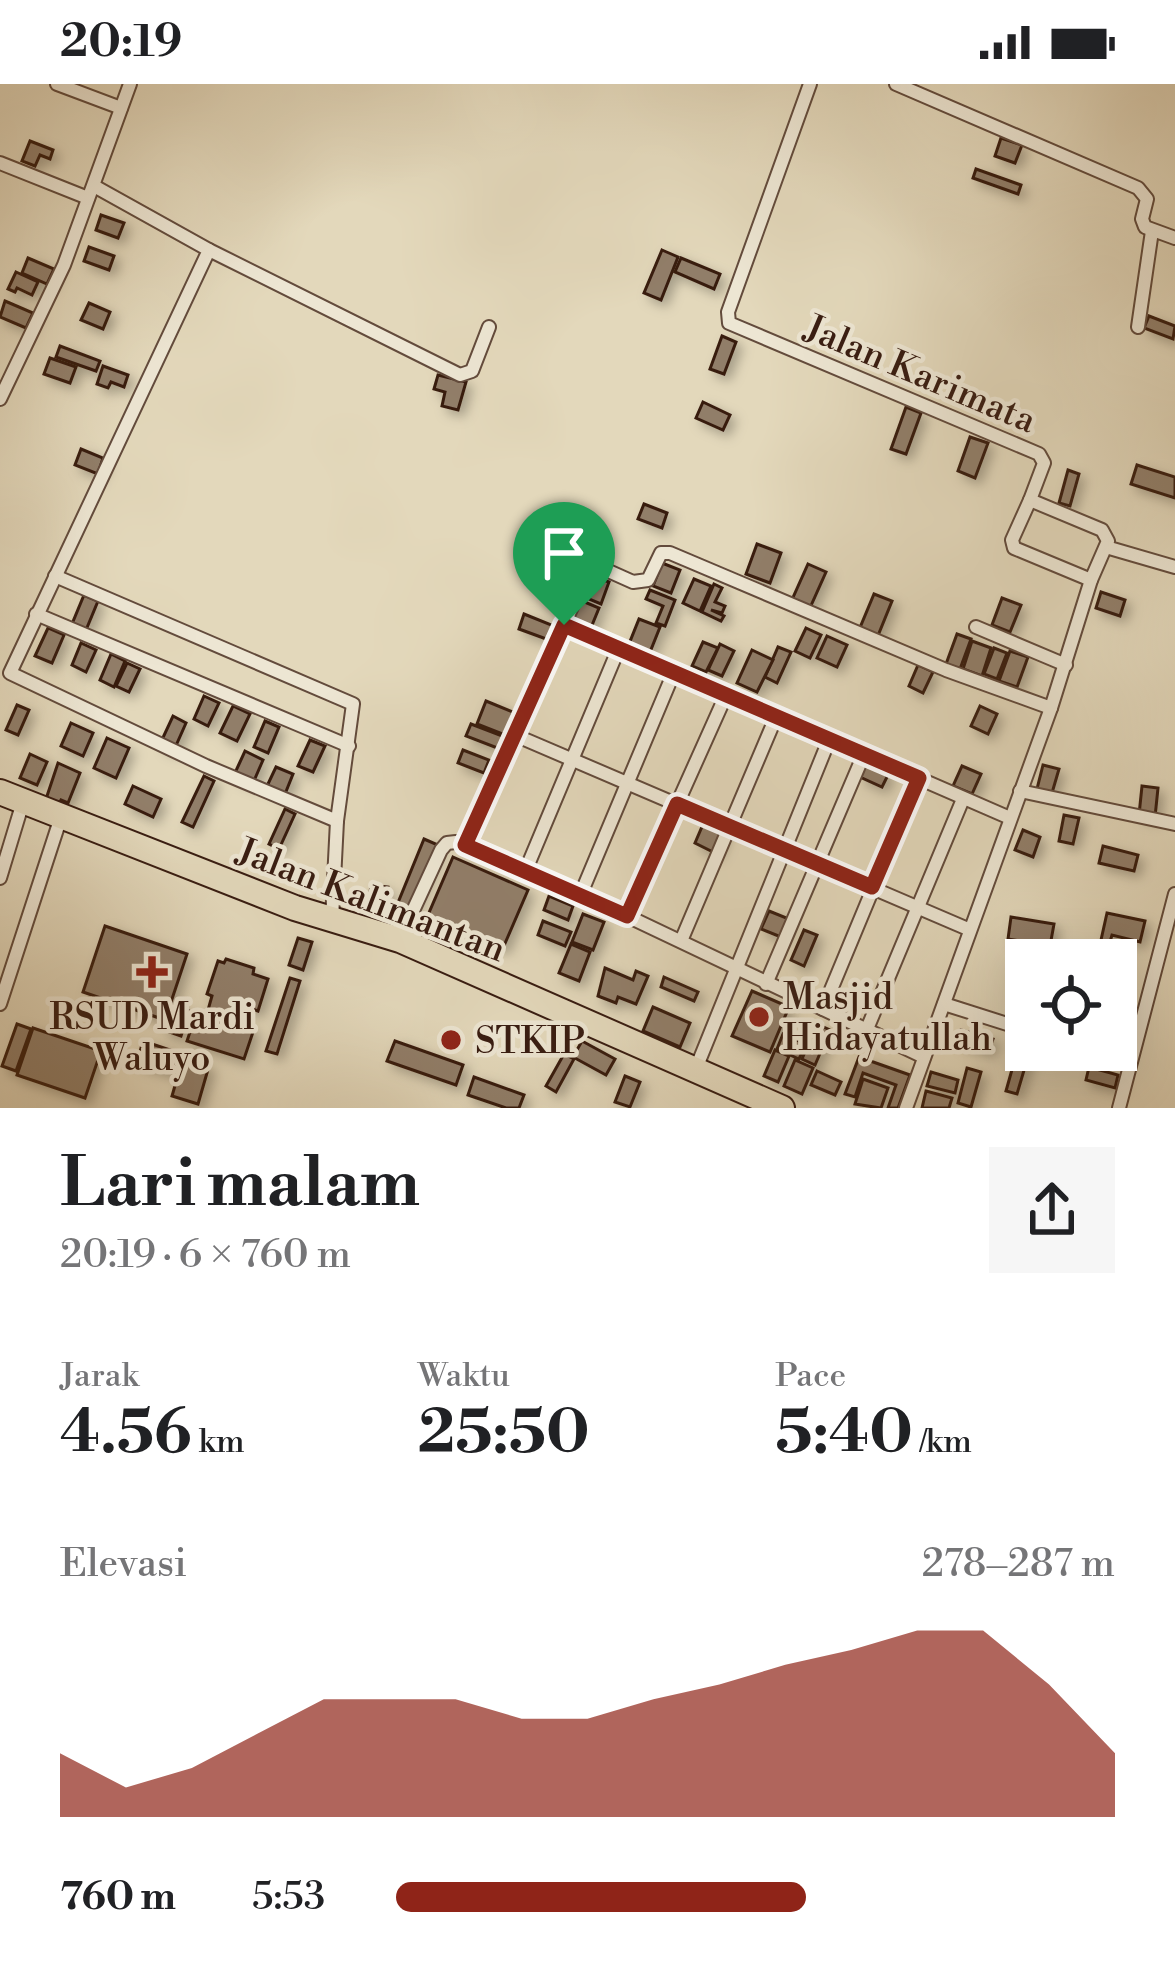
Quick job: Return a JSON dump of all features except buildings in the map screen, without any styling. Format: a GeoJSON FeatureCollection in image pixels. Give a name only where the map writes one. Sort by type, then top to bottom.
{"type":"FeatureCollection","features":[{"type":"Feature","properties":{"kind":"highway","name":"Jalan Kalimantan"},"geometry":{"type":"LineString","coordinates":[[12,796],[332,920],[400,940],[782,1108]]}},
{"type":"Feature","properties":{"kind":"street"},"geometry":{"type":"LineString","coordinates":[[57,84],[122,108]]}},
{"type":"Feature","properties":{"kind":"street"},"geometry":{"type":"LineString","coordinates":[[0,399],[64,266],[130,84]]}},
{"type":"Feature","properties":{"kind":"street","name":"Jalan Karimata"},"geometry":{"type":"LineString","coordinates":[[810,84],[727,320],[735,328],[1039,454],[1044,463],[1030,500]]}},
{"type":"Feature","properties":{"kind":"street"},"geometry":{"type":"LineString","coordinates":[[896,84],[1138,188],[1147,199],[1143,224],[1175,238]]}},
{"type":"Feature","properties":{"kind":"street"},"geometry":{"type":"LineString","coordinates":[[0,163],[91,192],[460,375],[472,371],[489,327]]}},
{"type":"Feature","properties":{"kind":"street"},"geometry":{"type":"LineString","coordinates":[[1138,327],[1152,231]]}},
{"type":"Feature","properties":{"kind":"street"},"geometry":{"type":"LineString","coordinates":[[209,250],[9,668],[12,676],[186,758],[337,821]]}},
{"type":"Feature","properties":{"kind":"street"},"geometry":{"type":"LineString","coordinates":[[906,1108],[1108,541],[1102,530],[1030,500],[1012,540],[1014,548],[1091,580]]}},
{"type":"Feature","properties":{"kind":"street"},"geometry":{"type":"LineString","coordinates":[[1106,547],[1175,567]]}},
{"type":"Feature","properties":{"kind":"street"},"geometry":{"type":"LineString","coordinates":[[465,845],[592,566],[644,582],[664,552],[946,670],[1052,708]]}},
{"type":"Feature","properties":{"kind":"street"},"geometry":{"type":"LineString","coordinates":[[55,576],[344,697],[354,710],[337,821],[332,920]]}},
{"type":"Feature","properties":{"kind":"street"},"geometry":{"type":"LineString","coordinates":[[36,614],[349,746]]}},
{"type":"Feature","properties":{"kind":"street"},"geometry":{"type":"LineString","coordinates":[[564,625],[1010,818]]}},
{"type":"Feature","properties":{"kind":"street"},"geometry":{"type":"LineString","coordinates":[[976,627],[1066,665]]}},
{"type":"Feature","properties":{"kind":"street"},"geometry":{"type":"LineString","coordinates":[[525,872],[618,650]]}},
{"type":"Feature","properties":{"kind":"street"},"geometry":{"type":"LineString","coordinates":[[580,896],[674,673]]}},
{"type":"Feature","properties":{"kind":"street"},"geometry":{"type":"LineString","coordinates":[[627,916],[726,695]]}},
{"type":"Feature","properties":{"kind":"street"},"geometry":{"type":"LineString","coordinates":[[681,941],[776,717]]}},
{"type":"Feature","properties":{"kind":"street"},"geometry":{"type":"LineString","coordinates":[[517,736],[968,929]]}},
{"type":"Feature","properties":{"kind":"street"},"geometry":{"type":"LineString","coordinates":[[695,1072],[829,740]]}},
{"type":"Feature","properties":{"kind":"street"},"geometry":{"type":"LineString","coordinates":[[766,984],[864,754]]}},
{"type":"Feature","properties":{"kind":"street"},"geometry":{"type":"LineString","coordinates":[[823,1009],[919,778]]}},
{"type":"Feature","properties":{"kind":"street"},"geometry":{"type":"LineString","coordinates":[[1020,791],[1175,824]]}},
{"type":"Feature","properties":{"kind":"street"},"geometry":{"type":"LineString","coordinates":[[0,878],[12,796]]}},
{"type":"Feature","properties":{"kind":"street"},"geometry":{"type":"LineString","coordinates":[[867,1029],[964,799]]}},
{"type":"Feature","properties":{"kind":"street"},"geometry":{"type":"LineString","coordinates":[[0,1004],[61,816]]}},
{"type":"Feature","properties":{"kind":"street"},"geometry":{"type":"LineString","coordinates":[[400,940],[441,850],[451,841],[627,916],[925,1057]]}},
{"type":"Feature","properties":{"kind":"street"},"geometry":{"type":"LineString","coordinates":[[1137,1038],[1175,894]]}},
{"type":"Feature","properties":{"kind":"street"},"geometry":{"type":"LineString","coordinates":[[944,1004],[1005,1023]]}},
{"type":"Feature","properties":{"kind":"street"},"geometry":{"type":"LineString","coordinates":[[1119,1108],[1128,1071]]}},
{"type":"Feature","properties":{"kind":"place","name":"RSUD Mardi Waluyo"},"geometry":{"type":"Point","coordinates":[152,972]}},
{"type":"Feature","properties":{"kind":"place","name":"Masjid Hidayatullah"},"geometry":{"type":"Point","coordinates":[759,1017]}},
{"type":"Feature","properties":{"kind":"place","name":"STKIP"},"geometry":{"type":"Point","coordinates":[451,1040]}},
{"type":"Feature","properties":{"kind":"route"},"geometry":{"type":"LineString","coordinates":[[564,625],[919,778],[872,887],[677,804],[627,916],[465,845],[564,625]]}}]}
